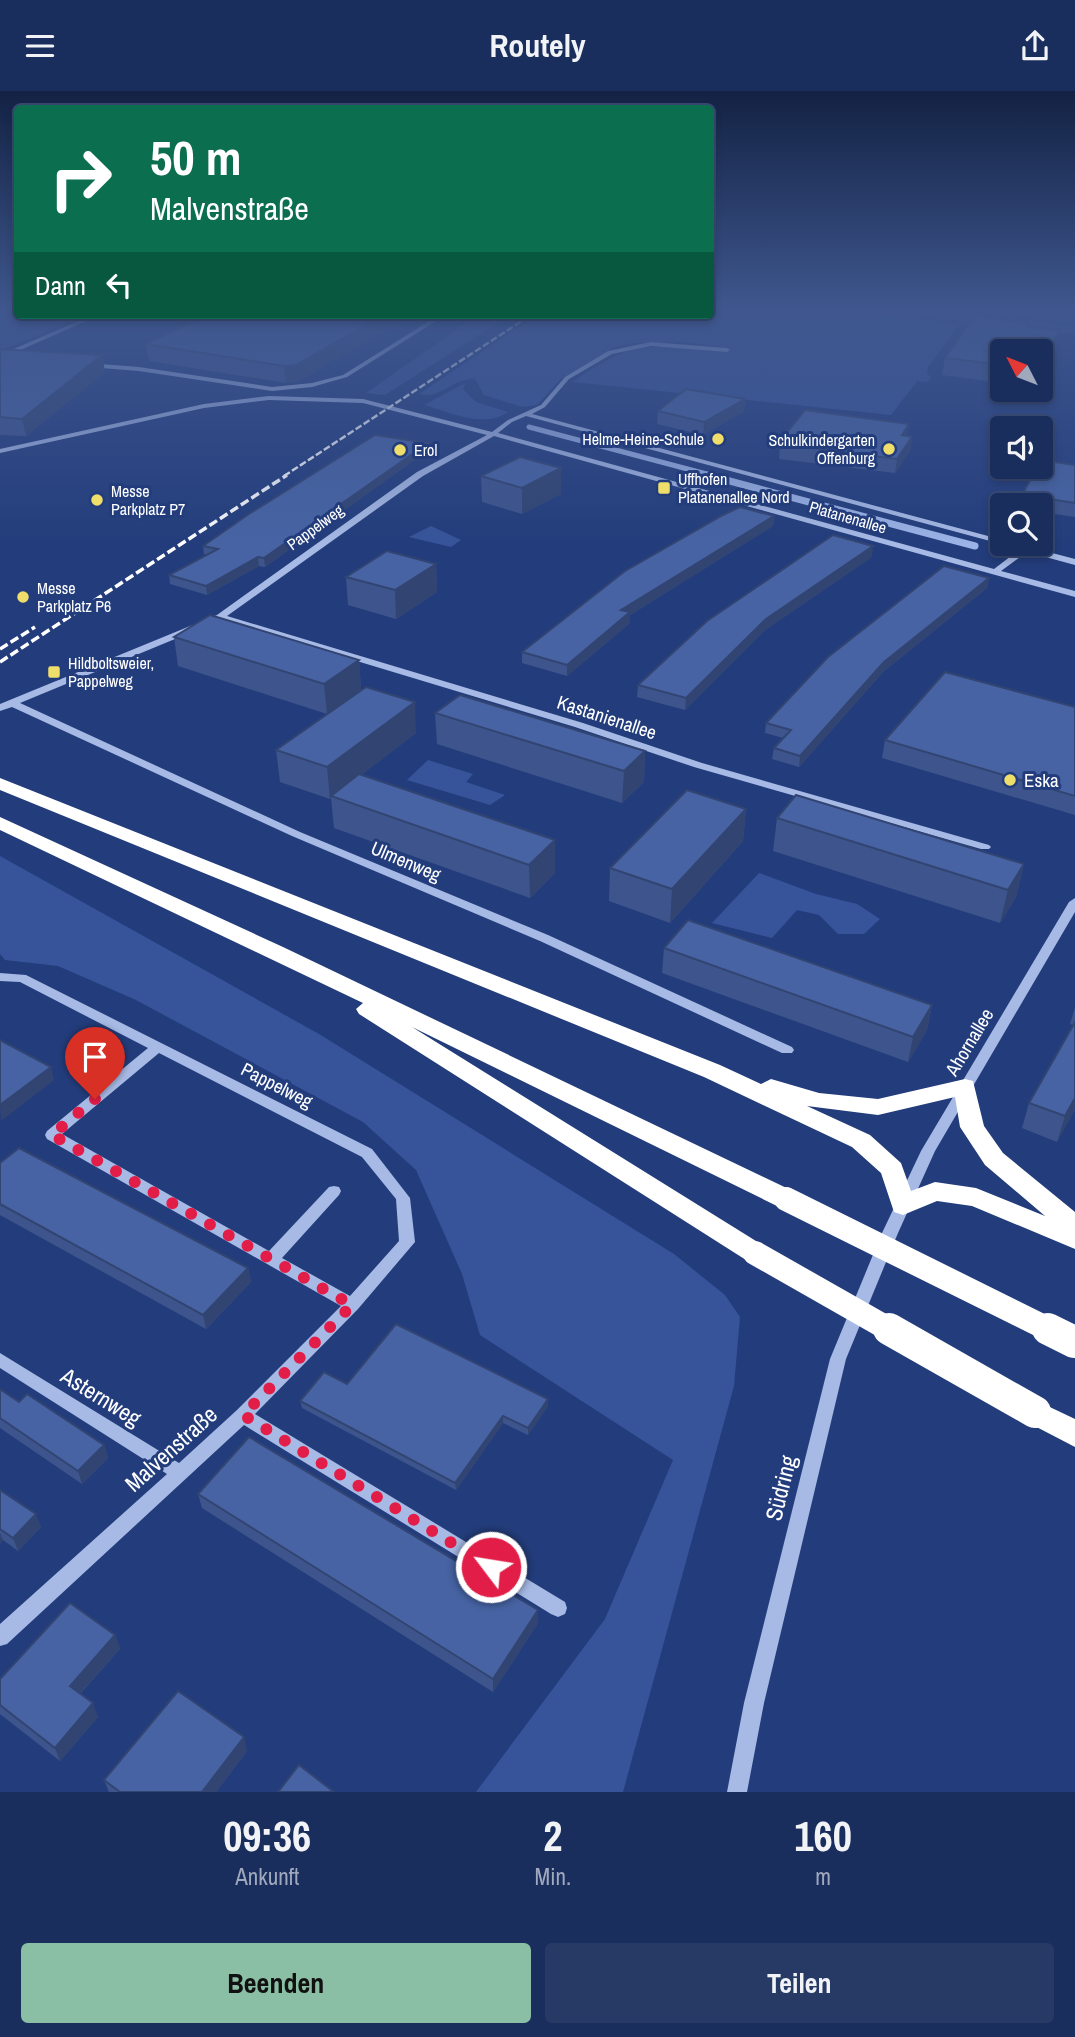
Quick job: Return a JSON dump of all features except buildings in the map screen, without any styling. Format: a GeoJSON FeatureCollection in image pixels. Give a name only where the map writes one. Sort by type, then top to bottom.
{"type":"FeatureCollection","features":[{"type":"Feature","properties":{"kind":"highway"},"geometry":{"type":"LineString","coordinates":[[0,783],[712,1071],[861,1141],[892,1169],[902,1205],[935,1191],[976,1197],[1075,1239]]}},
{"type":"Feature","properties":{"kind":"highway"},"geometry":{"type":"LineString","coordinates":[[0,823],[276,952],[1074,1342]]}},
{"type":"Feature","properties":{"kind":"highway"},"geometry":{"type":"LineString","coordinates":[[276,952],[755,1253],[1075,1434]]}},
{"type":"Feature","properties":{"kind":"highway"},"geometry":{"type":"LineString","coordinates":[[712,1071],[820,1101],[878,1107],[965,1087],[972,1127],[994,1159],[1075,1226]]}},
{"type":"Feature","properties":{"kind":"street"},"geometry":{"type":"LineString","coordinates":[[255,386],[272,389],[298,386]]}},
{"type":"Feature","properties":{"kind":"street"},"geometry":{"type":"LineString","coordinates":[[492,434],[548,401],[560,386]]}},
{"type":"Feature","properties":{"kind":"street"},"geometry":{"type":"LineString","coordinates":[[269,398],[272,389]]}},
{"type":"Feature","properties":{"kind":"street","name":"Platanenallee"},"geometry":{"type":"LineString","coordinates":[[0,450],[204,406],[269,398],[363,401],[1075,594]]}},
{"type":"Feature","properties":{"kind":"street","name":"Platanenallee"},"geometry":{"type":"LineString","coordinates":[[525,414],[990,539]]}},
{"type":"Feature","properties":{"kind":"street","name":"Pappelweg"},"geometry":{"type":"LineString","coordinates":[[0,708],[220,617],[420,474],[492,434]]}},
{"type":"Feature","properties":{"kind":"street"},"geometry":{"type":"LineString","coordinates":[[995,572],[1016,556]]}},
{"type":"Feature","properties":{"kind":"street"},"geometry":{"type":"LineString","coordinates":[[1052,556],[1075,562]]}},
{"type":"Feature","properties":{"kind":"street","name":"Kastanienallee"},"geometry":{"type":"LineString","coordinates":[[220,617],[566,721],[698,765],[985,847]]}},
{"type":"Feature","properties":{"kind":"street","name":"Ulmenweg"},"geometry":{"type":"LineString","coordinates":[[12,703],[296,834],[544,938],[787,1050]]}},
{"type":"Feature","properties":{"kind":"street","name":"Ahornallee"},"geometry":{"type":"LineString","coordinates":[[902,1205],[928,1151],[1075,902]]}},
{"type":"Feature","properties":{"kind":"street","name":"Pappelweg"},"geometry":{"type":"LineString","coordinates":[[0,977],[22,978],[367,1153],[403,1198],[407,1241],[352,1305]]}},
{"type":"Feature","properties":{"kind":"street"},"geometry":{"type":"LineString","coordinates":[[159,1046],[52,1135],[352,1305]]}},
{"type":"Feature","properties":{"kind":"street"},"geometry":{"type":"LineString","coordinates":[[271,1259],[334,1191]]}},
{"type":"Feature","properties":{"kind":"street","name":"Südring"},"geometry":{"type":"LineString","coordinates":[[737,1792],[754,1703],[838,1359],[902,1205]]}},
{"type":"Feature","properties":{"kind":"street","name":"Malvenstraße"},"geometry":{"type":"LineString","coordinates":[[0,1637],[243,1415],[352,1305]]}},
{"type":"Feature","properties":{"kind":"street","name":"Asternweg"},"geometry":{"type":"LineString","coordinates":[[0,1360],[178,1472]]}},
{"type":"Feature","properties":{"kind":"street"},"geometry":{"type":"LineString","coordinates":[[243,1415],[558,1608]]}},
{"type":"Feature","properties":{"kind":"shaded area"},"geometry":{"type":"Polygon","coordinates":[[[376,386],[398,386],[385,395],[366,393],[376,386]]]}},
{"type":"Feature","properties":{"kind":"shaded area"},"geometry":{"type":"Polygon","coordinates":[[[430,386],[449,386],[433,394],[419,394],[430,386]]]}},
{"type":"Feature","properties":{"kind":"shaded area"},"geometry":{"type":"Polygon","coordinates":[[[459,386],[464,386],[463,389],[476,402],[508,412],[498,417],[477,419],[424,405],[459,386]]]}},
{"type":"Feature","properties":{"kind":"shaded area"},"geometry":{"type":"Polygon","coordinates":[[[479,386],[554,386],[537,405],[522,407],[484,395],[479,386]]]}},
{"type":"Feature","properties":{"kind":"shaded area"},"geometry":{"type":"Polygon","coordinates":[[[615,386],[913,386],[891,415],[615,386]]]}},
{"type":"Feature","properties":{"kind":"shaded area"},"geometry":{"type":"Polygon","coordinates":[[[431,526],[461,540],[451,547],[409,537],[431,526]]]}},
{"type":"Feature","properties":{"kind":"shaded area"},"geometry":{"type":"Polygon","coordinates":[[[428,760],[473,774],[466,782],[505,795],[490,805],[407,780],[428,760]]]}},
{"type":"Feature","properties":{"kind":"shaded area"},"geometry":{"type":"Polygon","coordinates":[[[0,856],[319,1034],[674,1254],[725,1295],[740,1317],[734,1386],[623,1792],[476,1792],[605,1619],[673,1460],[480,1335],[462,1274],[416,1170],[363,1122],[136,1000],[58,966],[5,960],[0,954],[0,856]]]}},
{"type":"Feature","properties":{"kind":"shaded area"},"geometry":{"type":"Polygon","coordinates":[[[759,873],[816,894],[857,904],[880,919],[864,934],[838,934],[819,915],[797,910],[772,938],[712,923],[759,873]]]}},
{"type":"Feature","properties":{"kind":"waterway"},"geometry":{"type":"LineString","coordinates":[[529,427],[714,476]]}},
{"type":"Feature","properties":{"kind":"waterway"},"geometry":{"type":"LineString","coordinates":[[707,475],[975,546]]}},
{"type":"Feature","properties":{"kind":"railway"},"geometry":{"type":"LineString","coordinates":[[284,476],[421,386]]}},
{"type":"Feature","properties":{"kind":"railway"},"geometry":{"type":"LineString","coordinates":[[0,662],[287,475]]}},
{"type":"Feature","properties":{"kind":"railway"},"geometry":{"type":"LineString","coordinates":[[0,649],[35,627]]}},
{"type":"Feature","properties":{"kind":"place","name":"Helme-Heine-Schule"},"geometry":{"type":"Point","coordinates":[718,439]}},
{"type":"Feature","properties":{"kind":"place","name":"Schulkindergarten Offenburg"},"geometry":{"type":"Point","coordinates":[889,449]}},
{"type":"Feature","properties":{"kind":"place","name":"Erol"},"geometry":{"type":"Point","coordinates":[400,450]}},
{"type":"Feature","properties":{"kind":"place","name":"Uffhofen Platanenallee Nord"},"geometry":{"type":"Point","coordinates":[664,488]}},
{"type":"Feature","properties":{"kind":"place","name":"Messe Parkplatz P7"},"geometry":{"type":"Point","coordinates":[97,500]}},
{"type":"Feature","properties":{"kind":"place","name":"Messe Parkplatz P6"},"geometry":{"type":"Point","coordinates":[23,597]}},
{"type":"Feature","properties":{"kind":"place","name":"Hildboltsweier, Pappelweg"},"geometry":{"type":"Point","coordinates":[54,672]}},
{"type":"Feature","properties":{"kind":"place","name":"Eska"},"geometry":{"type":"Point","coordinates":[1010,780]}},
{"type":"Feature","properties":{"kind":"route"},"geometry":{"type":"LineString","coordinates":[[95,1099],[52,1135],[352,1305],[243,1415],[491,1567]]}}]}
